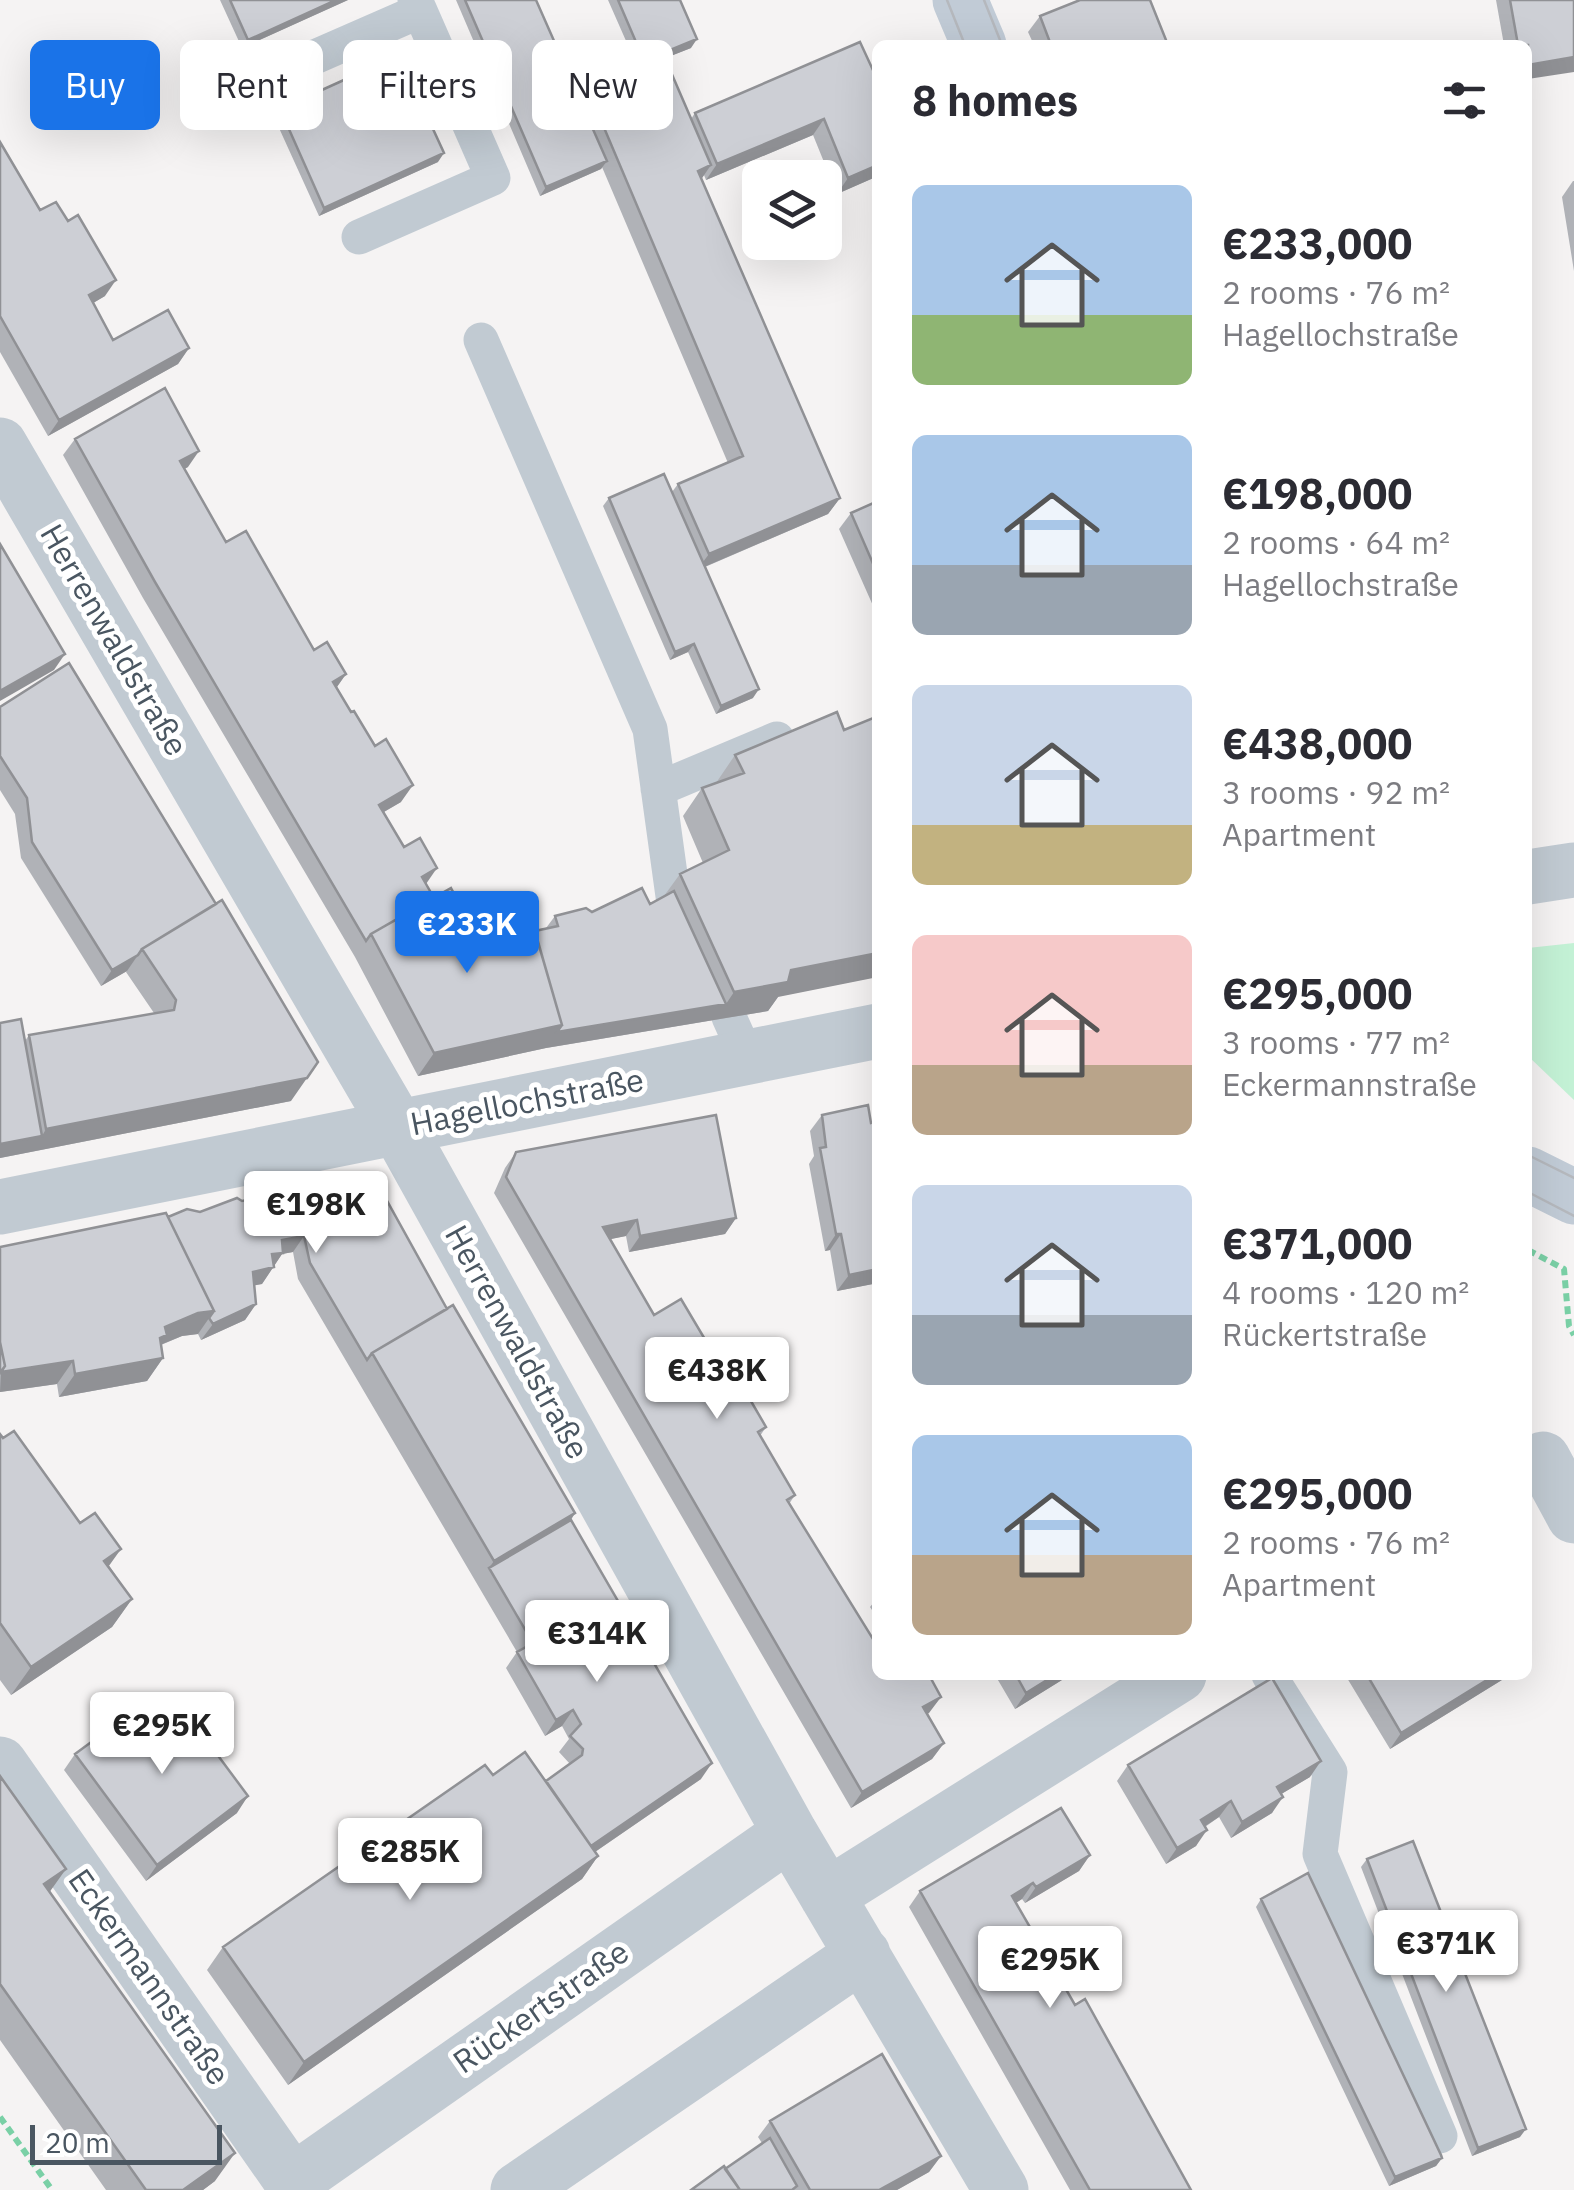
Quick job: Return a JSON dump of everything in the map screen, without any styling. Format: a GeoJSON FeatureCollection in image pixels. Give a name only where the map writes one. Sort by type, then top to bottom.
{"type":"FeatureCollection","features":[{"type":"Feature","properties":{"kind":"street"},"geometry":{"type":"LineString","coordinates":[[960,0],[976,40]]}},
{"type":"Feature","properties":{"kind":"street","name":"Herrenwaldstraße"},"geometry":{"type":"LineString","coordinates":[[0,445],[398,1128],[790,1834],[1001,2190]]}},
{"type":"Feature","properties":{"kind":"street"},"geometry":{"type":"LineString","coordinates":[[1532,876],[1574,870]]}},
{"type":"Feature","properties":{"kind":"street","name":"Hagellochstraße"},"geometry":{"type":"LineString","coordinates":[[0,1207],[398,1128],[738,1037],[872,1031]]}},
{"type":"Feature","properties":{"kind":"street"},"geometry":{"type":"LineString","coordinates":[[1532,1176],[1574,1197]]}},
{"type":"Feature","properties":{"kind":"street"},"geometry":{"type":"LineString","coordinates":[[1533,1453],[1574,1516]]}},
{"type":"Feature","properties":{"kind":"street"},"geometry":{"type":"LineString","coordinates":[[827,1896],[1171,1680]]}},
{"type":"Feature","properties":{"kind":"street","name":"Eckermannstraße"},"geometry":{"type":"LineString","coordinates":[[0,1764],[295,2186]]}},
{"type":"Feature","properties":{"kind":"street","name":"Rückertstraße"},"geometry":{"type":"LineString","coordinates":[[295,2186],[790,1834]]}},
{"type":"Feature","properties":{"kind":"street"},"geometry":{"type":"LineString","coordinates":[[518,2190],[863,1954]]}},
{"type":"Feature","properties":{"kind":"lane"},"geometry":{"type":"LineString","coordinates":[[323,52],[418,6],[493,178],[359,237]]}},
{"type":"Feature","properties":{"kind":"lane"},"geometry":{"type":"LineString","coordinates":[[480,340],[650,729],[673,896]]}},
{"type":"Feature","properties":{"kind":"lane"},"geometry":{"type":"LineString","coordinates":[[658,789],[804,728]]}},
{"type":"Feature","properties":{"kind":"lane"},"geometry":{"type":"LineString","coordinates":[[1272,1680],[1330,1772],[1320,1854],[1440,2136]]}},
{"type":"Feature","properties":{"kind":"path"},"geometry":{"type":"LineString","coordinates":[[1532,1252],[1564,1270],[1574,1269]]}},
{"type":"Feature","properties":{"kind":"path"},"geometry":{"type":"LineString","coordinates":[[1564,1270],[1568,1326],[1574,1335]]}},
{"type":"Feature","properties":{"kind":"path"},"geometry":{"type":"LineString","coordinates":[[0,2117],[52,2190]]}},
{"type":"Feature","properties":{"kind":"green space"},"geometry":{"type":"Polygon","coordinates":[[[1574,943],[1574,1100],[1532,1060],[1532,948],[1574,943]]]}},
{"type":"Feature","properties":{"kind":"building"},"geometry":{"type":"Polygon","coordinates":[[[230,0],[336,0],[248,40],[230,0]]]}},
{"type":"Feature","properties":{"kind":"building"},"geometry":{"type":"Polygon","coordinates":[[[465,0],[536,0],[554,40],[532,40],[532,130],[593,130],[607,161],[546,187],[512,109],[512,40],[482,40],[465,0]]]}},
{"type":"Feature","properties":{"kind":"building"},"geometry":{"type":"Polygon","coordinates":[[[618,0],[680,0],[697,39],[673,49],[673,40],[635,40],[618,0]]]}},
{"type":"Feature","properties":{"kind":"building"},"geometry":{"type":"Polygon","coordinates":[[[1080,0],[1150,0],[1166,40],[1049,40],[1040,16],[1080,0]]]}},
{"type":"Feature","properties":{"kind":"building"},"geometry":{"type":"Polygon","coordinates":[[[1510,0],[1574,0],[1574,57],[1532,64],[1532,40],[1517,40],[1510,0]]]}},
{"type":"Feature","properties":{"kind":"building"},"geometry":{"type":"Polygon","coordinates":[[[860,42],[872,68],[872,168],[848,178],[824,119],[717,164],[695,113],[860,42]]]}},
{"type":"Feature","properties":{"kind":"building"},"geometry":{"type":"Polygon","coordinates":[[[673,77],[711,165],[698,171],[840,498],[709,554],[678,484],[743,456],[605,130],[673,130],[673,77]]]}},
{"type":"Feature","properties":{"kind":"building"},"geometry":{"type":"Polygon","coordinates":[[[343,80],[343,130],[433,130],[444,153],[324,208],[289,130],[323,130],[323,89],[343,80]]]}},
{"type":"Feature","properties":{"kind":"building"},"geometry":{"type":"Polygon","coordinates":[[[0,142],[40,210],[56,202],[68,221],[78,215],[116,280],[89,295],[113,340],[168,310],[189,348],[59,420],[0,316],[0,142]]]}},
{"type":"Feature","properties":{"kind":"building"},"geometry":{"type":"Polygon","coordinates":[[[165,388],[199,451],[180,461],[226,542],[246,531],[314,650],[327,642],[346,674],[333,682],[351,712],[354,711],[375,746],[386,739],[413,785],[379,805],[404,847],[420,838],[437,868],[422,877],[434,898],[371,934],[366,941],[75,439],[165,388]]]}},
{"type":"Feature","properties":{"kind":"building"},"geometry":{"type":"Polygon","coordinates":[[[664,474],[759,689],[721,706],[694,644],[675,652],[609,498],[664,474]]]}},
{"type":"Feature","properties":{"kind":"building"},"geometry":{"type":"Polygon","coordinates":[[[872,504],[872,561],[851,513],[872,504]]]}},
{"type":"Feature","properties":{"kind":"building"},"geometry":{"type":"Polygon","coordinates":[[[0,544],[65,654],[0,691],[0,544]]]}},
{"type":"Feature","properties":{"kind":"building"},"geometry":{"type":"Polygon","coordinates":[[[69,663],[216,904],[112,970],[32,842],[27,798],[0,756],[0,707],[69,663]]]}},
{"type":"Feature","properties":{"kind":"building"},"geometry":{"type":"Polygon","coordinates":[[[837,712],[844,730],[872,718],[872,954],[791,970],[788,982],[734,992],[680,874],[729,850],[702,788],[744,773],[735,755],[837,712]]]}},
{"type":"Feature","properties":{"kind":"building"},"geometry":{"type":"Polygon","coordinates":[[[451,888],[479,940],[533,925],[562,1025],[434,1053],[371,934],[451,888]]]}},
{"type":"Feature","properties":{"kind":"building"},"geometry":{"type":"Polygon","coordinates":[[[642,888],[650,904],[674,891],[726,1004],[557,1032],[562,1025],[535,931],[558,926],[555,916],[586,908],[592,912],[642,888]]]}},
{"type":"Feature","properties":{"kind":"building"},"geometry":{"type":"Polygon","coordinates":[[[222,900],[318,1062],[307,1078],[46,1129],[29,1035],[174,1010],[176,1000],[142,949],[222,900]]]}},
{"type":"Feature","properties":{"kind":"building"},"geometry":{"type":"Polygon","coordinates":[[[21,1019],[42,1136],[0,1144],[0,1023],[21,1019]]]}},
{"type":"Feature","properties":{"kind":"building"},"geometry":{"type":"Polygon","coordinates":[[[868,1105],[872,1123],[872,1270],[849,1275],[841,1234],[836,1234],[820,1148],[826,1147],[822,1115],[868,1105]]]}},
{"type":"Feature","properties":{"kind":"building"},"geometry":{"type":"Polygon","coordinates":[[[716,1115],[736,1218],[640,1236],[637,1220],[603,1227],[654,1315],[681,1299],[741,1400],[748,1396],[766,1427],[758,1432],[795,1495],[787,1500],[872,1637],[872,1680],[932,1680],[941,1697],[923,1707],[944,1743],[862,1792],[506,1177],[516,1152],[716,1115]]]}},
{"type":"Feature","properties":{"kind":"building"},"geometry":{"type":"Polygon","coordinates":[[[367,1176],[376,1181],[447,1309],[372,1353],[367,1360],[310,1263],[304,1236],[282,1240],[283,1253],[272,1254],[274,1267],[253,1272],[256,1304],[213,1324],[209,1318],[214,1311],[168,1217],[187,1209],[200,1212],[237,1198],[242,1201],[367,1176]]]}},
{"type":"Feature","properties":{"kind":"building"},"geometry":{"type":"Polygon","coordinates":[[[166,1213],[214,1311],[198,1313],[165,1327],[167,1335],[160,1338],[163,1358],[75,1374],[73,1361],[1,1372],[5,1366],[0,1342],[0,1247],[166,1213]]]}},
{"type":"Feature","properties":{"kind":"building"},"geometry":{"type":"Polygon","coordinates":[[[453,1305],[575,1513],[494,1561],[372,1353],[453,1305]]]}},
{"type":"Feature","properties":{"kind":"building"},"geometry":{"type":"Polygon","coordinates":[[[0,1342],[5,1366],[0,1373],[0,1342]]]}},
{"type":"Feature","properties":{"kind":"building"},"geometry":{"type":"Polygon","coordinates":[[[14,1431],[80,1523],[95,1513],[121,1549],[104,1561],[132,1599],[31,1667],[0,1623],[0,1434],[3,1438],[14,1431]]]}},
{"type":"Feature","properties":{"kind":"building"},"geometry":{"type":"Polygon","coordinates":[[[571,1520],[712,1763],[591,1846],[546,1781],[582,1755],[583,1749],[570,1736],[581,1724],[573,1710],[556,1720],[517,1652],[533,1643],[489,1568],[571,1520]]]}},
{"type":"Feature","properties":{"kind":"building"},"geometry":{"type":"Polygon","coordinates":[[[1019,1680],[1047,1680],[1026,1693],[1019,1680]]]}},
{"type":"Feature","properties":{"kind":"building"},"geometry":{"type":"Polygon","coordinates":[[[1269,1680],[1273,1680],[1321,1761],[1277,1787],[1283,1797],[1242,1822],[1231,1801],[1201,1820],[1207,1830],[1177,1848],[1128,1765],[1269,1680]]]}},
{"type":"Feature","properties":{"kind":"building"},"geometry":{"type":"Polygon","coordinates":[[[1370,1680],[1487,1680],[1401,1733],[1370,1680]]]}},
{"type":"Feature","properties":{"kind":"building"},"geometry":{"type":"Polygon","coordinates":[[[176,1699],[248,1796],[157,1865],[75,1754],[147,1701],[156,1714],[176,1699]]]}},
{"type":"Feature","properties":{"kind":"building"},"geometry":{"type":"Polygon","coordinates":[[[525,1752],[598,1856],[304,2062],[223,1947],[485,1765],[493,1775],[525,1752]]]}},
{"type":"Feature","properties":{"kind":"building"},"geometry":{"type":"Polygon","coordinates":[[[0,1776],[66,1869],[44,1884],[235,2153],[183,2190],[146,2190],[0,1984],[0,1776]]]}},
{"type":"Feature","properties":{"kind":"building"},"geometry":{"type":"Polygon","coordinates":[[[1061,1808],[1090,1855],[1036,1887],[1033,1883],[1012,1896],[1075,2005],[1085,1999],[1191,2190],[1090,2190],[920,1891],[1061,1808]]]}},
{"type":"Feature","properties":{"kind":"building"},"geometry":{"type":"Polygon","coordinates":[[[1413,1841],[1526,2129],[1478,2148],[1367,1859],[1413,1841]]]}},
{"type":"Feature","properties":{"kind":"building"},"geometry":{"type":"Polygon","coordinates":[[[1308,1873],[1442,2158],[1395,2177],[1261,1899],[1308,1873]]]}},
{"type":"Feature","properties":{"kind":"building"},"geometry":{"type":"Polygon","coordinates":[[[882,2054],[941,2156],[879,2190],[810,2190],[770,2121],[882,2054]]]}},
{"type":"Feature","properties":{"kind":"building"},"geometry":{"type":"Polygon","coordinates":[[[770,2138],[797,2186],[792,2190],[740,2190],[725,2169],[770,2138]]]}},
{"type":"Feature","properties":{"kind":"building"},"geometry":{"type":"Polygon","coordinates":[[[724,2166],[740,2190],[691,2190],[724,2166]]]}},
{"type":"Feature","properties":{"kind":"tram line"},"geometry":{"type":"LineString","coordinates":[[947,0],[963,40]]}},
{"type":"Feature","properties":{"kind":"tram line"},"geometry":{"type":"LineString","coordinates":[[984,0],[1000,40]]}},
{"type":"Feature","properties":{"kind":"tram line"},"geometry":{"type":"LineString","coordinates":[[1532,1157],[1574,1178]]}},
{"type":"Feature","properties":{"kind":"tram line"},"geometry":{"type":"LineString","coordinates":[[1532,1194],[1574,1216]]}}]}
